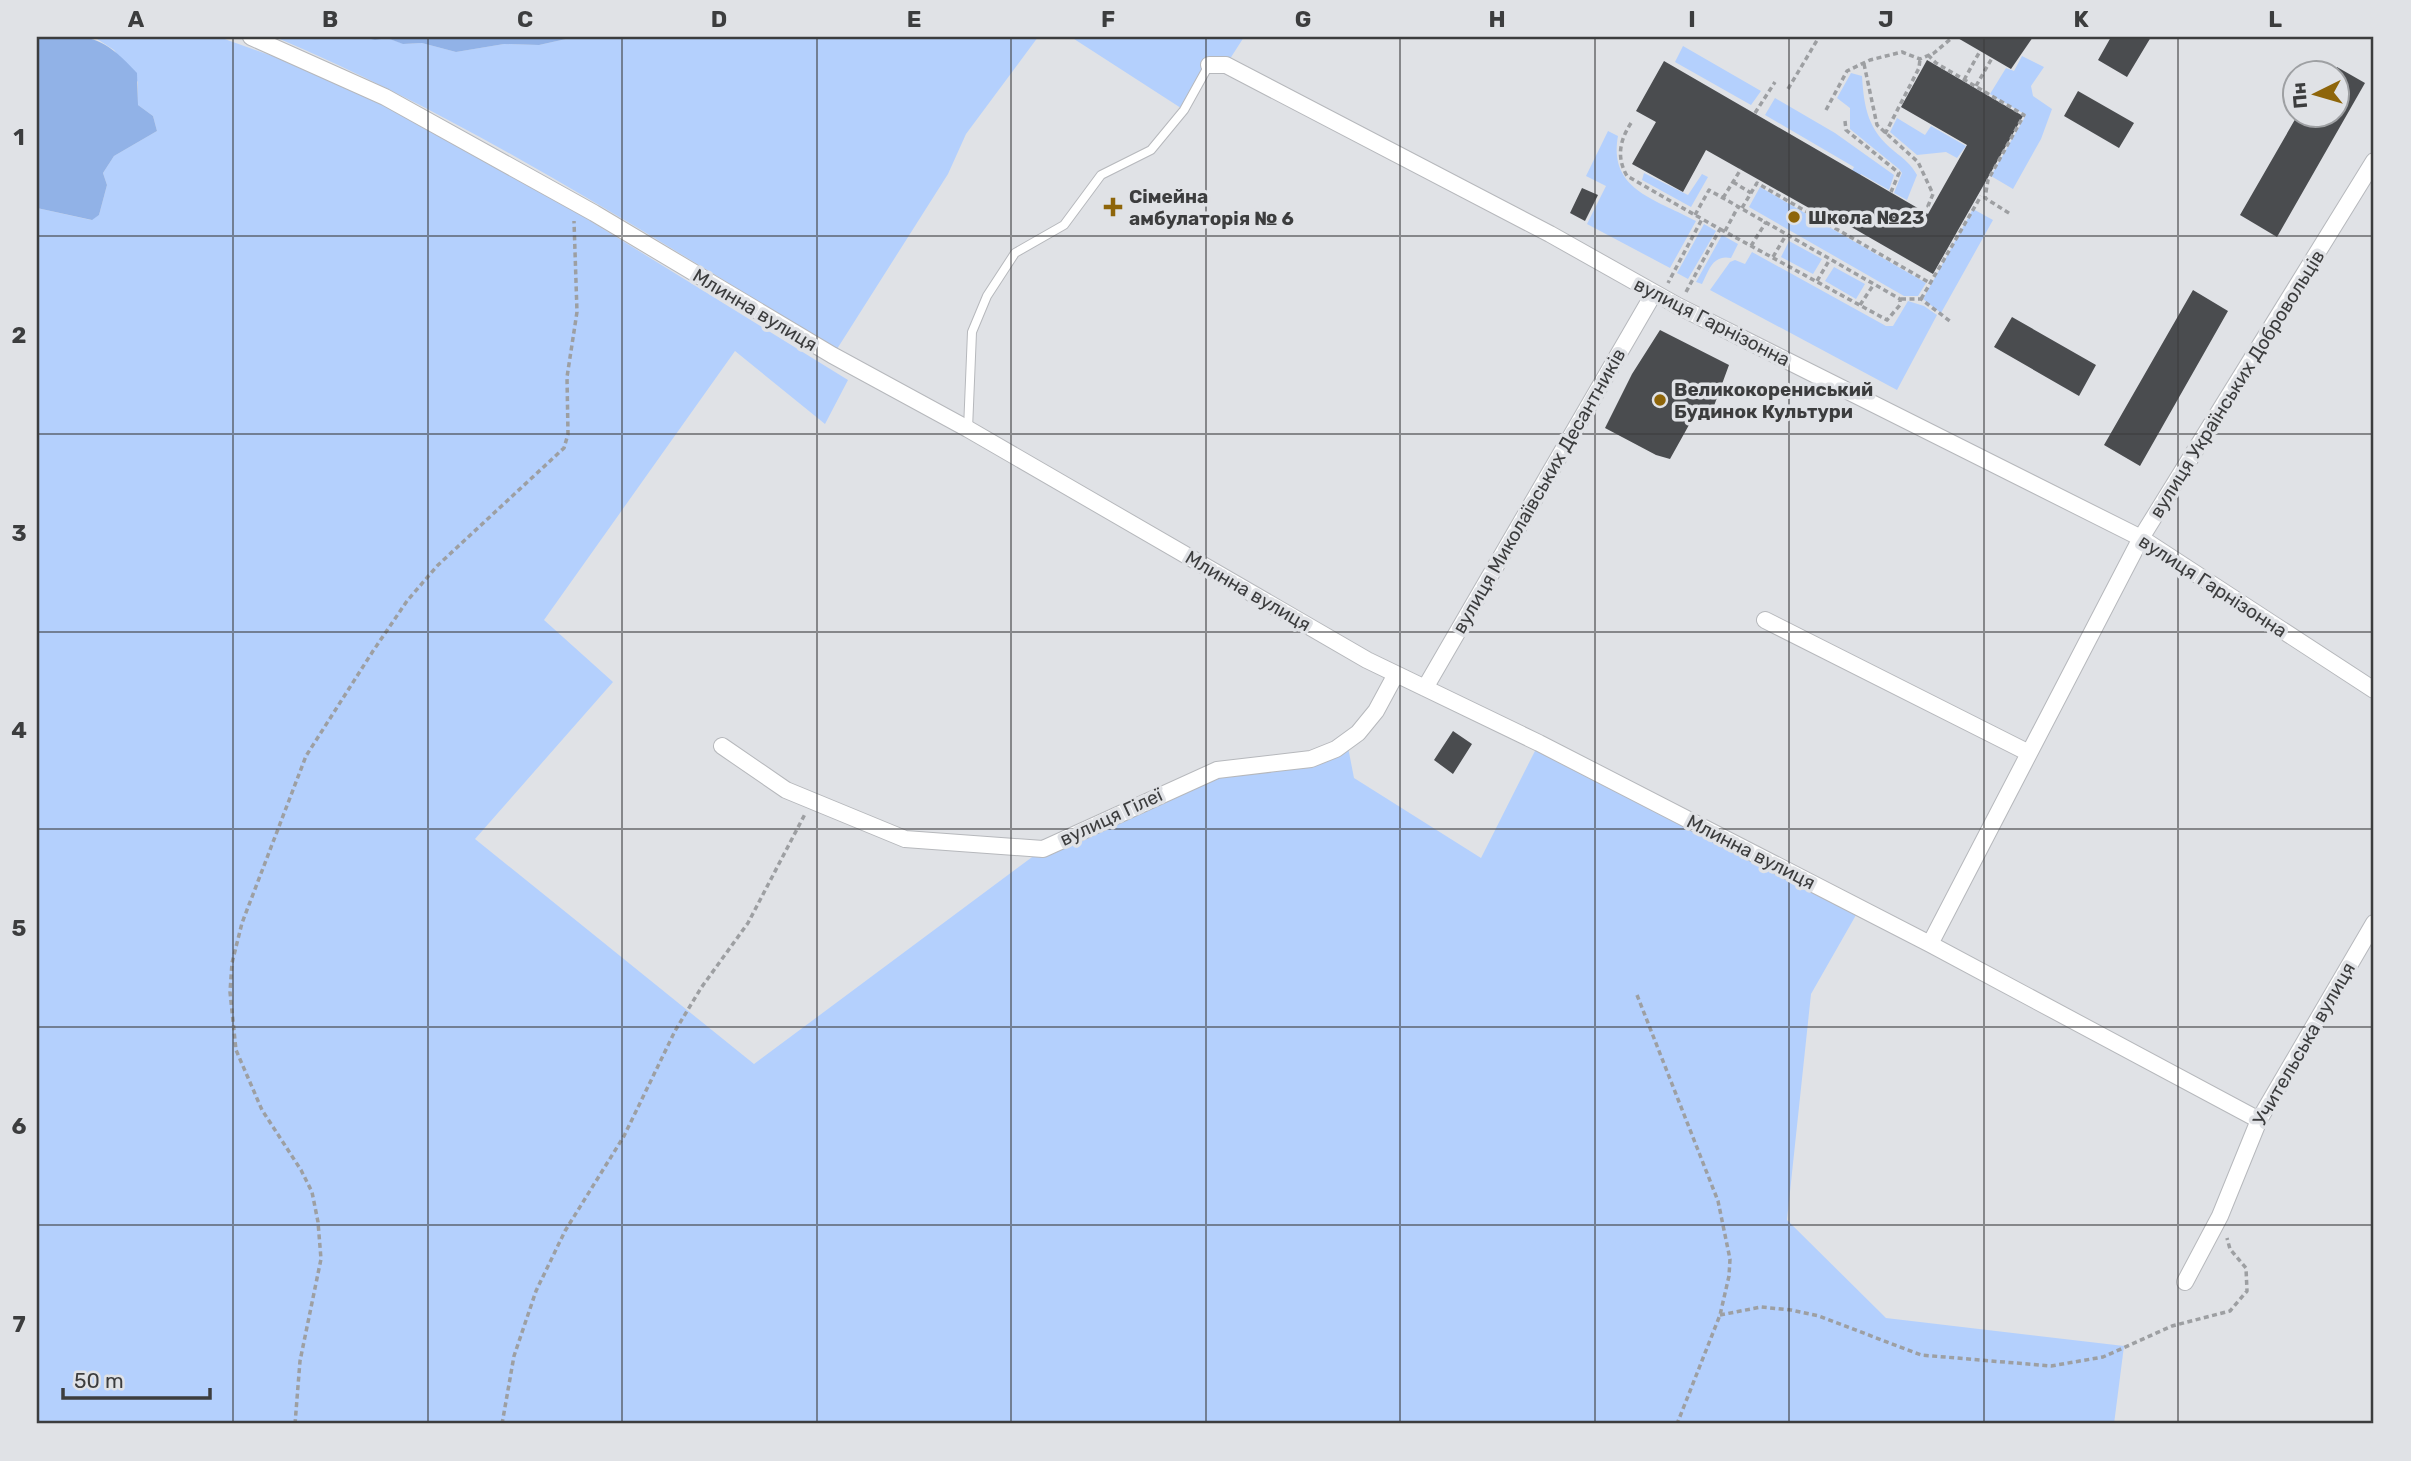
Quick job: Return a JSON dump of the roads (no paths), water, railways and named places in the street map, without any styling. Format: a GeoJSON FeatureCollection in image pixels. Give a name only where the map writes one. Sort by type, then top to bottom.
{"type":"FeatureCollection","features":[{"type":"Feature","properties":{"kind":"street","name":"Млинна вулиця"},"geometry":{"type":"LineString","coordinates":[[251,37],[385,97],[573,201],[832,355],[968,429],[1396,674],[1539,743],[1930,944],[2259,1119]]}},
{"type":"Feature","properties":{"kind":"street","name":"вулиця Гарнізонна"},"geometry":{"type":"LineString","coordinates":[[1209,65],[1227,65],[1550,234],[1678,306],[2141,538],[2374,690]]}},
{"type":"Feature","properties":{"kind":"street","name":"вулиця Українських Добровольців"},"geometry":{"type":"LineString","coordinates":[[1930,944],[2141,538],[2374,161]]}},
{"type":"Feature","properties":{"kind":"street","name":"вулиця Миколаївських Десантників"},"geometry":{"type":"LineString","coordinates":[[1424,688],[1657,295]]}},
{"type":"Feature","properties":{"kind":"street"},"geometry":{"type":"LineString","coordinates":[[1765,621],[2029,753]]}},
{"type":"Feature","properties":{"kind":"street","name":"вулиця Гілеї"},"geometry":{"type":"LineString","coordinates":[[722,746],[786,790],[812,804],[905,839],[1043,849],[1217,770],[1311,759],[1336,749],[1358,733],[1376,711],[1396,674]]}},
{"type":"Feature","properties":{"kind":"street","name":"Учительська вулиця"},"geometry":{"type":"LineString","coordinates":[[2185,1282],[2220,1216],[2259,1119],[2374,923]]}},
{"type":"Feature","properties":{"kind":"lane"},"geometry":{"type":"LineString","coordinates":[[968,429],[972,332],[987,296],[1016,253],[1064,225],[1101,174],[1151,150],[1184,110],[1209,65]]}},
{"type":"Feature","properties":{"kind":"place","name":"Сімейна амбулаторія № 6"},"geometry":{"type":"Point","coordinates":[1113,207]}},
{"type":"Feature","properties":{"kind":"place","name":"Школа №23"},"geometry":{"type":"Point","coordinates":[1794,217]}},
{"type":"Feature","properties":{"kind":"place","name":"Великокорениський Будинок Культури"},"geometry":{"type":"Point","coordinates":[1660,400]}}]}
